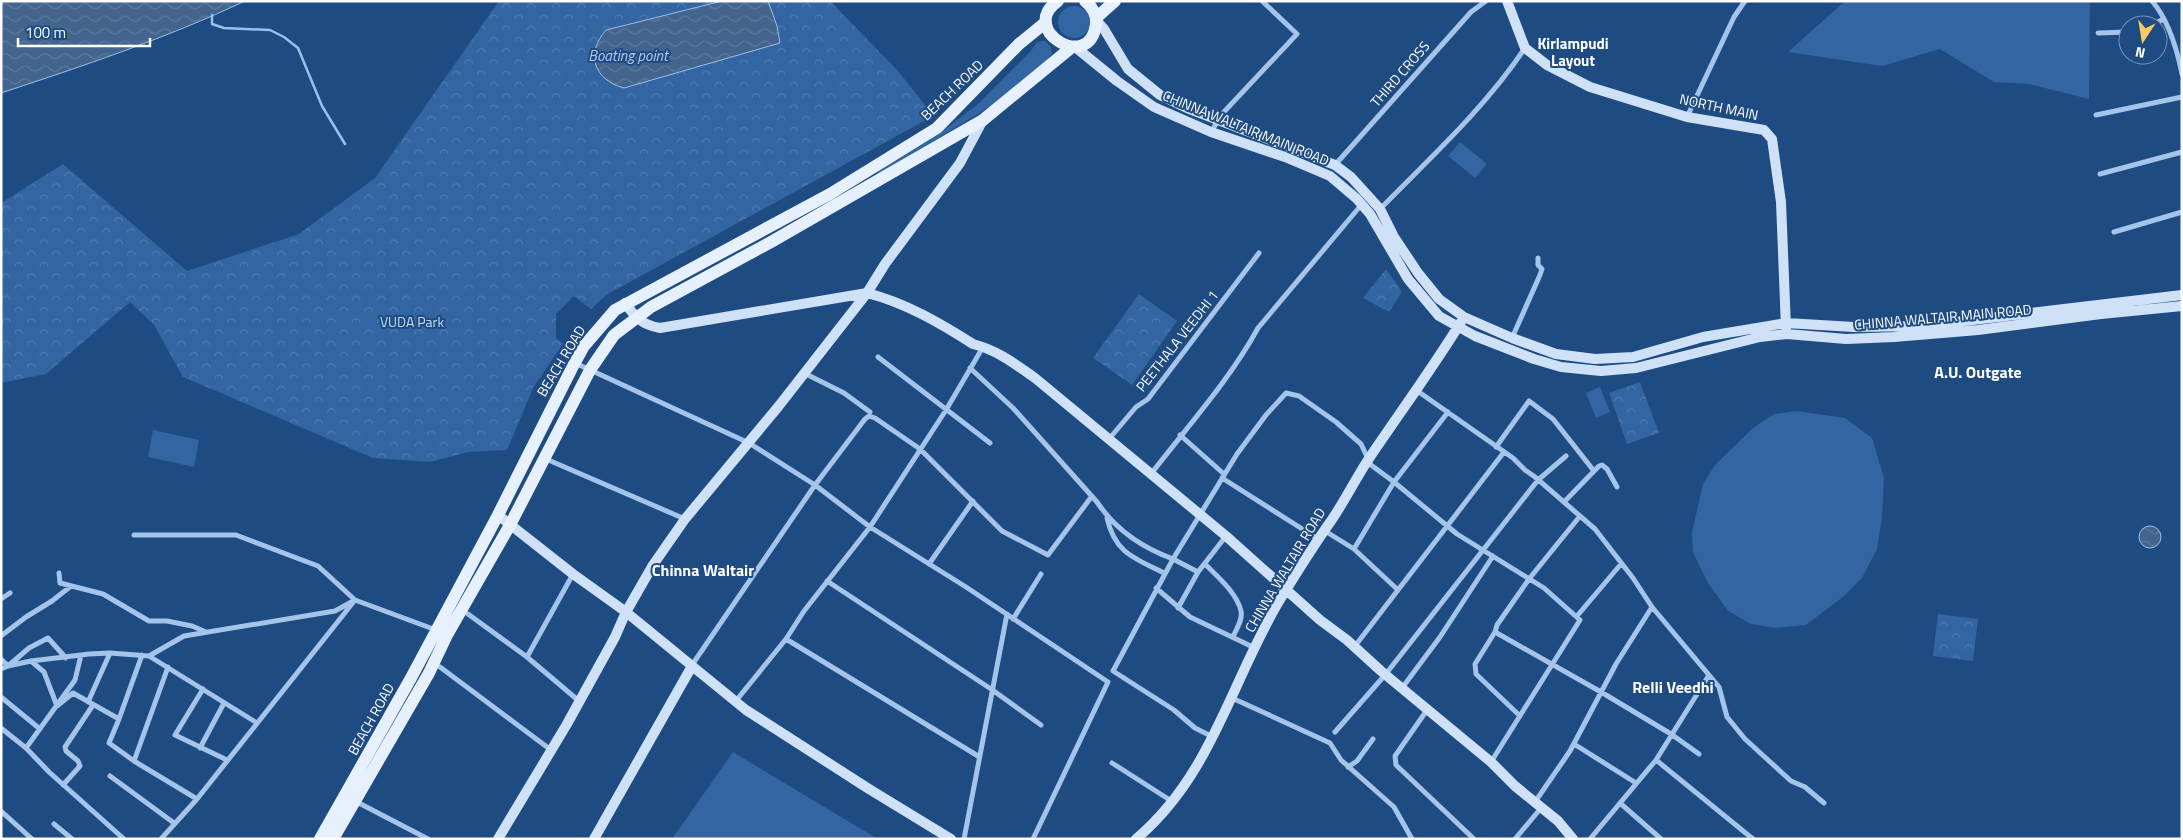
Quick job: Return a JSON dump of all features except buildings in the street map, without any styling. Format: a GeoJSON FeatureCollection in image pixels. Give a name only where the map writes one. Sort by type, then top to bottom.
{"type":"FeatureCollection","features":[{"type":"Feature","properties":{"kind":"main road"},"geometry":{"type":"LineString","coordinates":[[1058,1],[1053,4],[1048,13],[1046,22],[1048,32],[1054,40],[1062,45],[1073,46]]}},
{"type":"Feature","properties":{"kind":"main road"},"geometry":{"type":"LineString","coordinates":[[1085,1],[1094,12],[1096,20]]}},
{"type":"Feature","properties":{"kind":"main road"},"geometry":{"type":"LineString","coordinates":[[1096,20],[1114,1]]}},
{"type":"Feature","properties":{"kind":"main road","name":"BEACH ROAD"},"geometry":{"type":"LineString","coordinates":[[320,839],[411,678],[510,525],[590,370],[614,335],[635,318],[983,120],[1073,46],[1082,45],[1090,39],[1095,31],[1096,20]]}},
{"type":"Feature","properties":{"kind":"main road","name":"BEACH ROAD"},"geometry":{"type":"LineString","coordinates":[[333,839],[429,673],[441,632],[575,363],[596,332],[615,310],[830,194],[937,128],[1019,44],[1046,22]]}},
{"type":"Feature","properties":{"kind":"street"},"geometry":{"type":"LineString","coordinates":[[1211,132],[1218,120],[1297,34],[1262,1]]}},
{"type":"Feature","properties":{"kind":"street","name":"THIRD CROSS"},"geometry":{"type":"LineString","coordinates":[[1335,165],[1471,12],[1486,1]]}},
{"type":"Feature","properties":{"kind":"street"},"geometry":{"type":"LineString","coordinates":[[1380,210],[1455,133],[1502,80],[1525,48],[1507,1]]}},
{"type":"Feature","properties":{"kind":"street"},"geometry":{"type":"LineString","coordinates":[[2152,1],[2161,15]]}},
{"type":"Feature","properties":{"kind":"street"},"geometry":{"type":"LineString","coordinates":[[1687,116],[1742,2]]}},
{"type":"Feature","properties":{"kind":"street","name":"CHINNA WALTAIR MAIN ROAD"},"geometry":{"type":"LineString","coordinates":[[1096,20],[1104,29],[1128,69],[1160,95],[1187,108],[1335,165],[1352,177],[1380,210],[1394,237],[1418,273],[1439,299],[1464,317],[1512,338],[1556,354],[1604,358],[1633,357],[1703,337],[1786,323],[1854,327],[1922,326],[2182,295]]}},
{"type":"Feature","properties":{"kind":"street"},"geometry":{"type":"LineString","coordinates":[[2168,29],[2177,51],[2182,74]]}},
{"type":"Feature","properties":{"kind":"street"},"geometry":{"type":"LineString","coordinates":[[2098,33],[2118,32]]}},
{"type":"Feature","properties":{"kind":"street","name":"CHINNA WALTAIR MAIN ROAD"},"geometry":{"type":"LineString","coordinates":[[1073,46],[1154,107],[1211,132],[1285,157],[1330,176],[1362,204],[1374,220],[1408,279],[1423,300],[1439,316],[1458,328],[1534,359],[1561,367],[1601,371],[1636,368],[1760,337],[1787,334],[1846,338],[1894,337],[1978,330],[2101,314],[2182,306]]}},
{"type":"Feature","properties":{"kind":"street","name":"NORTH MAIN"},"geometry":{"type":"LineString","coordinates":[[1525,48],[1548,65],[1590,87],[1687,116],[1764,130],[1772,139],[1781,202],[1787,334]]}},
{"type":"Feature","properties":{"kind":"street"},"geometry":{"type":"LineString","coordinates":[[2096,115],[2182,97]]}},
{"type":"Feature","properties":{"kind":"street"},"geometry":{"type":"LineString","coordinates":[[498,839],[579,701],[653,565],[685,519],[749,443],[867,293],[885,264],[960,163],[983,120]]}},
{"type":"Feature","properties":{"kind":"street"},"geometry":{"type":"LineString","coordinates":[[2100,174],[2182,152]]}},
{"type":"Feature","properties":{"kind":"street"},"geometry":{"type":"LineString","coordinates":[[1150,475],[1235,366],[1258,328],[1362,204]]}},
{"type":"Feature","properties":{"kind":"street"},"geometry":{"type":"LineString","coordinates":[[2114,232],[2182,212]]}},
{"type":"Feature","properties":{"kind":"street","name":"PEETHALA VEEDHI 1"},"geometry":{"type":"LineString","coordinates":[[1109,439],[1136,407],[1148,399],[1259,254]]}},
{"type":"Feature","properties":{"kind":"street"},"geometry":{"type":"LineString","coordinates":[[1512,338],[1540,275],[1542,268],[1538,265],[1538,258]]}},
{"type":"Feature","properties":{"kind":"street"},"geometry":{"type":"LineString","coordinates":[[625,303],[635,318],[650,326],[660,328],[867,293],[910,308],[974,344],[983,346],[1005,357],[1035,378],[1226,536],[1288,589],[1320,620],[1491,762],[1558,822],[1573,839]]}},
{"type":"Feature","properties":{"kind":"street","name":"CHINNA WALTAIR ROAD"},"geometry":{"type":"LineString","coordinates":[[1136,839],[1173,802],[1214,737],[1255,648],[1288,589],[1368,461],[1440,357],[1464,317]]}},
{"type":"Feature","properties":{"kind":"street"},"geometry":{"type":"LineString","coordinates":[[735,702],[786,639],[827,581],[870,526],[946,410],[983,346]]}},
{"type":"Feature","properties":{"kind":"street"},"geometry":{"type":"LineString","coordinates":[[878,357],[990,443]]}},
{"type":"Feature","properties":{"kind":"street"},"geometry":{"type":"LineString","coordinates":[[575,363],[749,443],[815,485],[870,526],[1007,614],[1108,682]]}},
{"type":"Feature","properties":{"kind":"street"},"geometry":{"type":"LineString","coordinates":[[970,368],[1013,408],[1092,496],[1107,517],[1144,546],[1198,572]]}},
{"type":"Feature","properties":{"kind":"street"},"geometry":{"type":"LineString","coordinates":[[804,373],[844,393],[870,412]]}},
{"type":"Feature","properties":{"kind":"street"},"geometry":{"type":"LineString","coordinates":[[1416,390],[1504,452],[1595,529],[1652,607],[1719,687],[1728,717],[1745,739],[1791,781],[1805,787],[1824,804]]}},
{"type":"Feature","properties":{"kind":"street"},"geometry":{"type":"LineString","coordinates":[[1033,839],[1113,671],[1164,573],[1223,476],[1266,415],[1286,393],[1299,396],[1336,422],[1361,444],[1368,461],[1383,476],[1394,482],[1457,534],[1544,588],[1580,620],[1491,762]]}},
{"type":"Feature","properties":{"kind":"street"},"geometry":{"type":"LineString","coordinates":[[1496,447],[1529,401],[1553,418],[1594,471]]}},
{"type":"Feature","properties":{"kind":"street"},"geometry":{"type":"LineString","coordinates":[[1354,549],[1394,482],[1448,412]]}},
{"type":"Feature","properties":{"kind":"street"},"geometry":{"type":"LineString","coordinates":[[594,839],[692,666],[815,485],[869,416],[920,448],[1002,531],[1048,555],[1092,496]]}},
{"type":"Feature","properties":{"kind":"street"},"geometry":{"type":"LineString","coordinates":[[1180,435],[1223,476],[1321,535],[1354,549],[1398,590]]}},
{"type":"Feature","properties":{"kind":"street"},"geometry":{"type":"LineString","coordinates":[[1354,647],[1504,452]]}},
{"type":"Feature","properties":{"kind":"street"},"geometry":{"type":"LineString","coordinates":[[1335,732],[1385,675],[1485,550],[1538,480],[1566,456]]}},
{"type":"Feature","properties":{"kind":"street"},"geometry":{"type":"LineString","coordinates":[[544,458],[685,519]]}},
{"type":"Feature","properties":{"kind":"street"},"geometry":{"type":"LineString","coordinates":[[1564,502],[1599,466],[1605,466],[1617,487]]}},
{"type":"Feature","properties":{"kind":"street"},"geometry":{"type":"LineString","coordinates":[[929,564],[973,502]]}},
{"type":"Feature","properties":{"kind":"street"},"geometry":{"type":"LineString","coordinates":[[498,515],[572,574],[626,612],[735,702],[869,789],[951,839]]}},
{"type":"Feature","properties":{"kind":"street"},"geometry":{"type":"LineString","coordinates":[[1520,716],[1476,674],[1474,664],[1496,632],[1497,625],[1529,579],[1580,516]]}},
{"type":"Feature","properties":{"kind":"street"},"geometry":{"type":"LineString","coordinates":[[1107,517],[1116,544],[1130,556],[1164,573]]}},
{"type":"Feature","properties":{"kind":"street"},"geometry":{"type":"LineString","coordinates":[[134,535],[236,535],[318,566],[354,600],[441,632]]}},
{"type":"Feature","properties":{"kind":"street"},"geometry":{"type":"LineString","coordinates":[[1178,608],[1198,572],[1226,536]]}},
{"type":"Feature","properties":{"kind":"street"},"geometry":{"type":"LineString","coordinates":[[1402,689],[1440,637],[1493,556]]}},
{"type":"Feature","properties":{"kind":"street"},"geometry":{"type":"LineString","coordinates":[[1205,564],[1226,586],[1241,611],[1233,637]]}},
{"type":"Feature","properties":{"kind":"street"},"geometry":{"type":"LineString","coordinates":[[1577,616],[1621,564]]}},
{"type":"Feature","properties":{"kind":"street"},"geometry":{"type":"LineString","coordinates":[[59,573],[60,583],[103,594],[150,621],[166,621],[192,626],[208,633]]}},
{"type":"Feature","properties":{"kind":"street"},"geometry":{"type":"LineString","coordinates":[[527,657],[572,574]]}},
{"type":"Feature","properties":{"kind":"street"},"geometry":{"type":"LineString","coordinates":[[1014,619],[1041,574]]}},
{"type":"Feature","properties":{"kind":"street"},"geometry":{"type":"LineString","coordinates":[[827,581],[991,689],[1041,725]]}},
{"type":"Feature","properties":{"kind":"street"},"geometry":{"type":"LineString","coordinates":[[1,636],[71,586]]}},
{"type":"Feature","properties":{"kind":"street"},"geometry":{"type":"LineString","coordinates":[[1156,588],[1190,617],[1255,648]]}},
{"type":"Feature","properties":{"kind":"street"},"geometry":{"type":"LineString","coordinates":[[1,600],[10,593]]}},
{"type":"Feature","properties":{"kind":"street"},"geometry":{"type":"LineString","coordinates":[[149,656],[184,636],[335,611],[354,600]]}},
{"type":"Feature","properties":{"kind":"street"},"geometry":{"type":"LineString","coordinates":[[160,839],[197,798],[354,600]]}},
{"type":"Feature","properties":{"kind":"street"},"geometry":{"type":"LineString","coordinates":[[1514,839],[1538,805],[1574,744],[1616,664],[1652,607]]}},
{"type":"Feature","properties":{"kind":"street"},"geometry":{"type":"LineString","coordinates":[[468,614],[527,657],[579,701]]}},
{"type":"Feature","properties":{"kind":"street"},"geometry":{"type":"LineString","coordinates":[[964,839],[978,756],[1007,614]]}},
{"type":"Feature","properties":{"kind":"street"},"geometry":{"type":"LineString","coordinates":[[1496,632],[1671,734],[1699,754]]}},
{"type":"Feature","properties":{"kind":"street"},"geometry":{"type":"LineString","coordinates":[[8,666],[29,648],[48,638],[66,658]]}},
{"type":"Feature","properties":{"kind":"street"},"geometry":{"type":"LineString","coordinates":[[786,639],[978,756]]}},
{"type":"Feature","properties":{"kind":"street"},"geometry":{"type":"LineString","coordinates":[[1,669],[31,661],[81,655],[110,653],[149,656],[257,723]]}},
{"type":"Feature","properties":{"kind":"street"},"geometry":{"type":"LineString","coordinates":[[88,702],[110,653]]}},
{"type":"Feature","properties":{"kind":"street"},"geometry":{"type":"LineString","coordinates":[[26,748],[74,680],[81,655]]}},
{"type":"Feature","properties":{"kind":"street"},"geometry":{"type":"LineString","coordinates":[[142,655],[109,743],[134,761],[197,798]]}},
{"type":"Feature","properties":{"kind":"street"},"geometry":{"type":"LineString","coordinates":[[1,659],[8,666]]}},
{"type":"Feature","properties":{"kind":"street"},"geometry":{"type":"LineString","coordinates":[[31,661],[44,672],[57,706]]}},
{"type":"Feature","properties":{"kind":"street"},"geometry":{"type":"LineString","coordinates":[[134,761],[168,667]]}},
{"type":"Feature","properties":{"kind":"street"},"geometry":{"type":"LineString","coordinates":[[440,667],[551,750]]}},
{"type":"Feature","properties":{"kind":"street"},"geometry":{"type":"LineString","coordinates":[[1113,671],[1174,710],[1195,728],[1214,737]]}},
{"type":"Feature","properties":{"kind":"street"},"geometry":{"type":"LineString","coordinates":[[1590,839],[1656,760],[1708,675]]}},
{"type":"Feature","properties":{"kind":"street"},"geometry":{"type":"LineString","coordinates":[[203,689],[175,735],[227,760]]}},
{"type":"Feature","properties":{"kind":"street"},"geometry":{"type":"LineString","coordinates":[[57,706],[73,692],[119,719]]}},
{"type":"Feature","properties":{"kind":"street"},"geometry":{"type":"LineString","coordinates":[[1,697],[40,729]]}},
{"type":"Feature","properties":{"kind":"street"},"geometry":{"type":"LineString","coordinates":[[1232,698],[1330,743],[1341,760],[1394,807],[1412,839]]}},
{"type":"Feature","properties":{"kind":"street"},"geometry":{"type":"LineString","coordinates":[[200,748],[224,703]]}},
{"type":"Feature","properties":{"kind":"street"},"geometry":{"type":"LineString","coordinates":[[63,785],[80,766],[78,761],[66,751],[65,747],[93,705]]}},
{"type":"Feature","properties":{"kind":"street"},"geometry":{"type":"LineString","coordinates":[[1428,710],[1395,756],[1396,765],[1474,839]]}},
{"type":"Feature","properties":{"kind":"street"},"geometry":{"type":"LineString","coordinates":[[1,728],[26,748],[63,785],[124,839]]}},
{"type":"Feature","properties":{"kind":"street"},"geometry":{"type":"LineString","coordinates":[[1348,767],[1357,761],[1373,739]]}},
{"type":"Feature","properties":{"kind":"street"},"geometry":{"type":"LineString","coordinates":[[1574,744],[1636,783]]}},
{"type":"Feature","properties":{"kind":"street"},"geometry":{"type":"LineString","coordinates":[[1656,760],[1753,839]]}},
{"type":"Feature","properties":{"kind":"street"},"geometry":{"type":"LineString","coordinates":[[1112,763],[1173,802]]}},
{"type":"Feature","properties":{"kind":"street"},"geometry":{"type":"LineString","coordinates":[[110,776],[174,823]]}},
{"type":"Feature","properties":{"kind":"street"},"geometry":{"type":"LineString","coordinates":[[355,801],[428,839]]}},
{"type":"Feature","properties":{"kind":"street"},"geometry":{"type":"LineString","coordinates":[[1620,803],[1661,839]]}},
{"type":"Feature","properties":{"kind":"street"},"geometry":{"type":"LineString","coordinates":[[1,811],[32,839]]}},
{"type":"Feature","properties":{"kind":"street"},"geometry":{"type":"LineString","coordinates":[[54,824],[72,839]]}},
{"type":"Feature","properties":{"kind":"green space","name":"VUDA Park"},"geometry":{"type":"Polygon","coordinates":[[[499,1],[830,1],[898,71],[926,106],[937,114],[606,295],[591,309],[574,296],[556,314],[556,338],[563,344],[534,386],[507,450],[468,452],[430,462],[373,458],[183,377],[154,325],[130,302],[46,374],[1,383],[1,203],[63,164],[187,271],[299,234],[375,178],[499,1]]]}},
{"type":"Feature","properties":{"kind":"green space"},"geometry":{"type":"Polygon","coordinates":[[[1845,1],[2090,1],[2089,99],[2029,84],[1994,82],[1940,49],[1882,66],[1788,52],[1845,1]]]}},
{"type":"Feature","properties":{"kind":"green space"},"geometry":{"type":"Polygon","coordinates":[[[1074,6],[1080,7],[1085,11],[1089,16],[1089,28],[1085,33],[1080,37],[1074,38],[1068,37],[1063,33],[1059,28],[1058,22],[1059,16],[1063,11],[1068,7],[1074,6]]]}},
{"type":"Feature","properties":{"kind":"green space"},"geometry":{"type":"Polygon","coordinates":[[[1045,41],[1051,47],[1052,54],[1044,63],[991,106],[879,174],[877,171],[944,130],[979,103],[1031,51],[1036,43],[1045,41]]]}},
{"type":"Feature","properties":{"kind":"green space"},"geometry":{"type":"Polygon","coordinates":[[[1460,142],[1487,164],[1475,178],[1448,156],[1460,142]]]}},
{"type":"Feature","properties":{"kind":"green space"},"geometry":{"type":"Polygon","coordinates":[[[1386,269],[1402,292],[1389,312],[1363,298],[1386,269]]]}},
{"type":"Feature","properties":{"kind":"green space"},"geometry":{"type":"Polygon","coordinates":[[[1139,294],[1177,321],[1132,385],[1093,358],[1139,294]]]}},
{"type":"Feature","properties":{"kind":"green space"},"geometry":{"type":"Polygon","coordinates":[[[1640,382],[1659,433],[1627,444],[1609,393],[1640,382]]]}},
{"type":"Feature","properties":{"kind":"green space"},"geometry":{"type":"Polygon","coordinates":[[[1600,387],[1610,412],[1596,418],[1586,393],[1600,387]]]}},
{"type":"Feature","properties":{"kind":"green space"},"geometry":{"type":"Polygon","coordinates":[[[1797,411],[1845,418],[1872,438],[1884,478],[1882,518],[1877,549],[1862,578],[1844,596],[1806,625],[1776,628],[1751,624],[1728,611],[1708,583],[1693,552],[1692,532],[1703,484],[1715,465],[1753,428],[1774,414],[1797,411]]]}},
{"type":"Feature","properties":{"kind":"green space"},"geometry":{"type":"Polygon","coordinates":[[[153,430],[199,440],[194,467],[148,457],[153,430]]]}},
{"type":"Feature","properties":{"kind":"green space"},"geometry":{"type":"Polygon","coordinates":[[[1938,614],[1978,619],[1973,661],[1933,656],[1938,614]]]}},
{"type":"Feature","properties":{"kind":"green space"},"geometry":{"type":"Polygon","coordinates":[[[733,752],[878,839],[672,839],[733,752]]]}},
{"type":"Feature","properties":{"kind":"water"},"geometry":{"type":"Polygon","coordinates":[[[1,1],[245,1],[155,39],[94,62],[1,93],[1,1]]]}},
{"type":"Feature","properties":{"kind":"water","name":"Boating point"},"geometry":{"type":"Polygon","coordinates":[[[722,1],[768,1],[777,26],[780,43],[624,88],[606,79],[596,65],[596,48],[606,30],[722,1]]]}},
{"type":"Feature","properties":{"kind":"water"},"geometry":{"type":"Polygon","coordinates":[[[2150,526],[2160,533],[2161,537],[2154,547],[2150,548],[2140,541],[2139,537],[2146,527],[2150,526]]]}},
{"type":"Feature","properties":{"kind":"waterway"},"geometry":{"type":"LineString","coordinates":[[212,15],[212,24],[224,28],[270,30],[284,37],[298,48],[322,106],[345,144]]}},
{"type":"Feature","properties":{"kind":"district","name":"Kirlampudi Layout"},"geometry":{"type":"Point","coordinates":[1573,52]}},
{"type":"Feature","properties":{"kind":"district","name":"A.U. Outgate"},"geometry":{"type":"Point","coordinates":[1978,372]}},
{"type":"Feature","properties":{"kind":"district","name":"Chinna Waltair"},"geometry":{"type":"Point","coordinates":[703,570]}},
{"type":"Feature","properties":{"kind":"district","name":"Relli Veedhi"},"geometry":{"type":"Point","coordinates":[1673,687]}}]}
